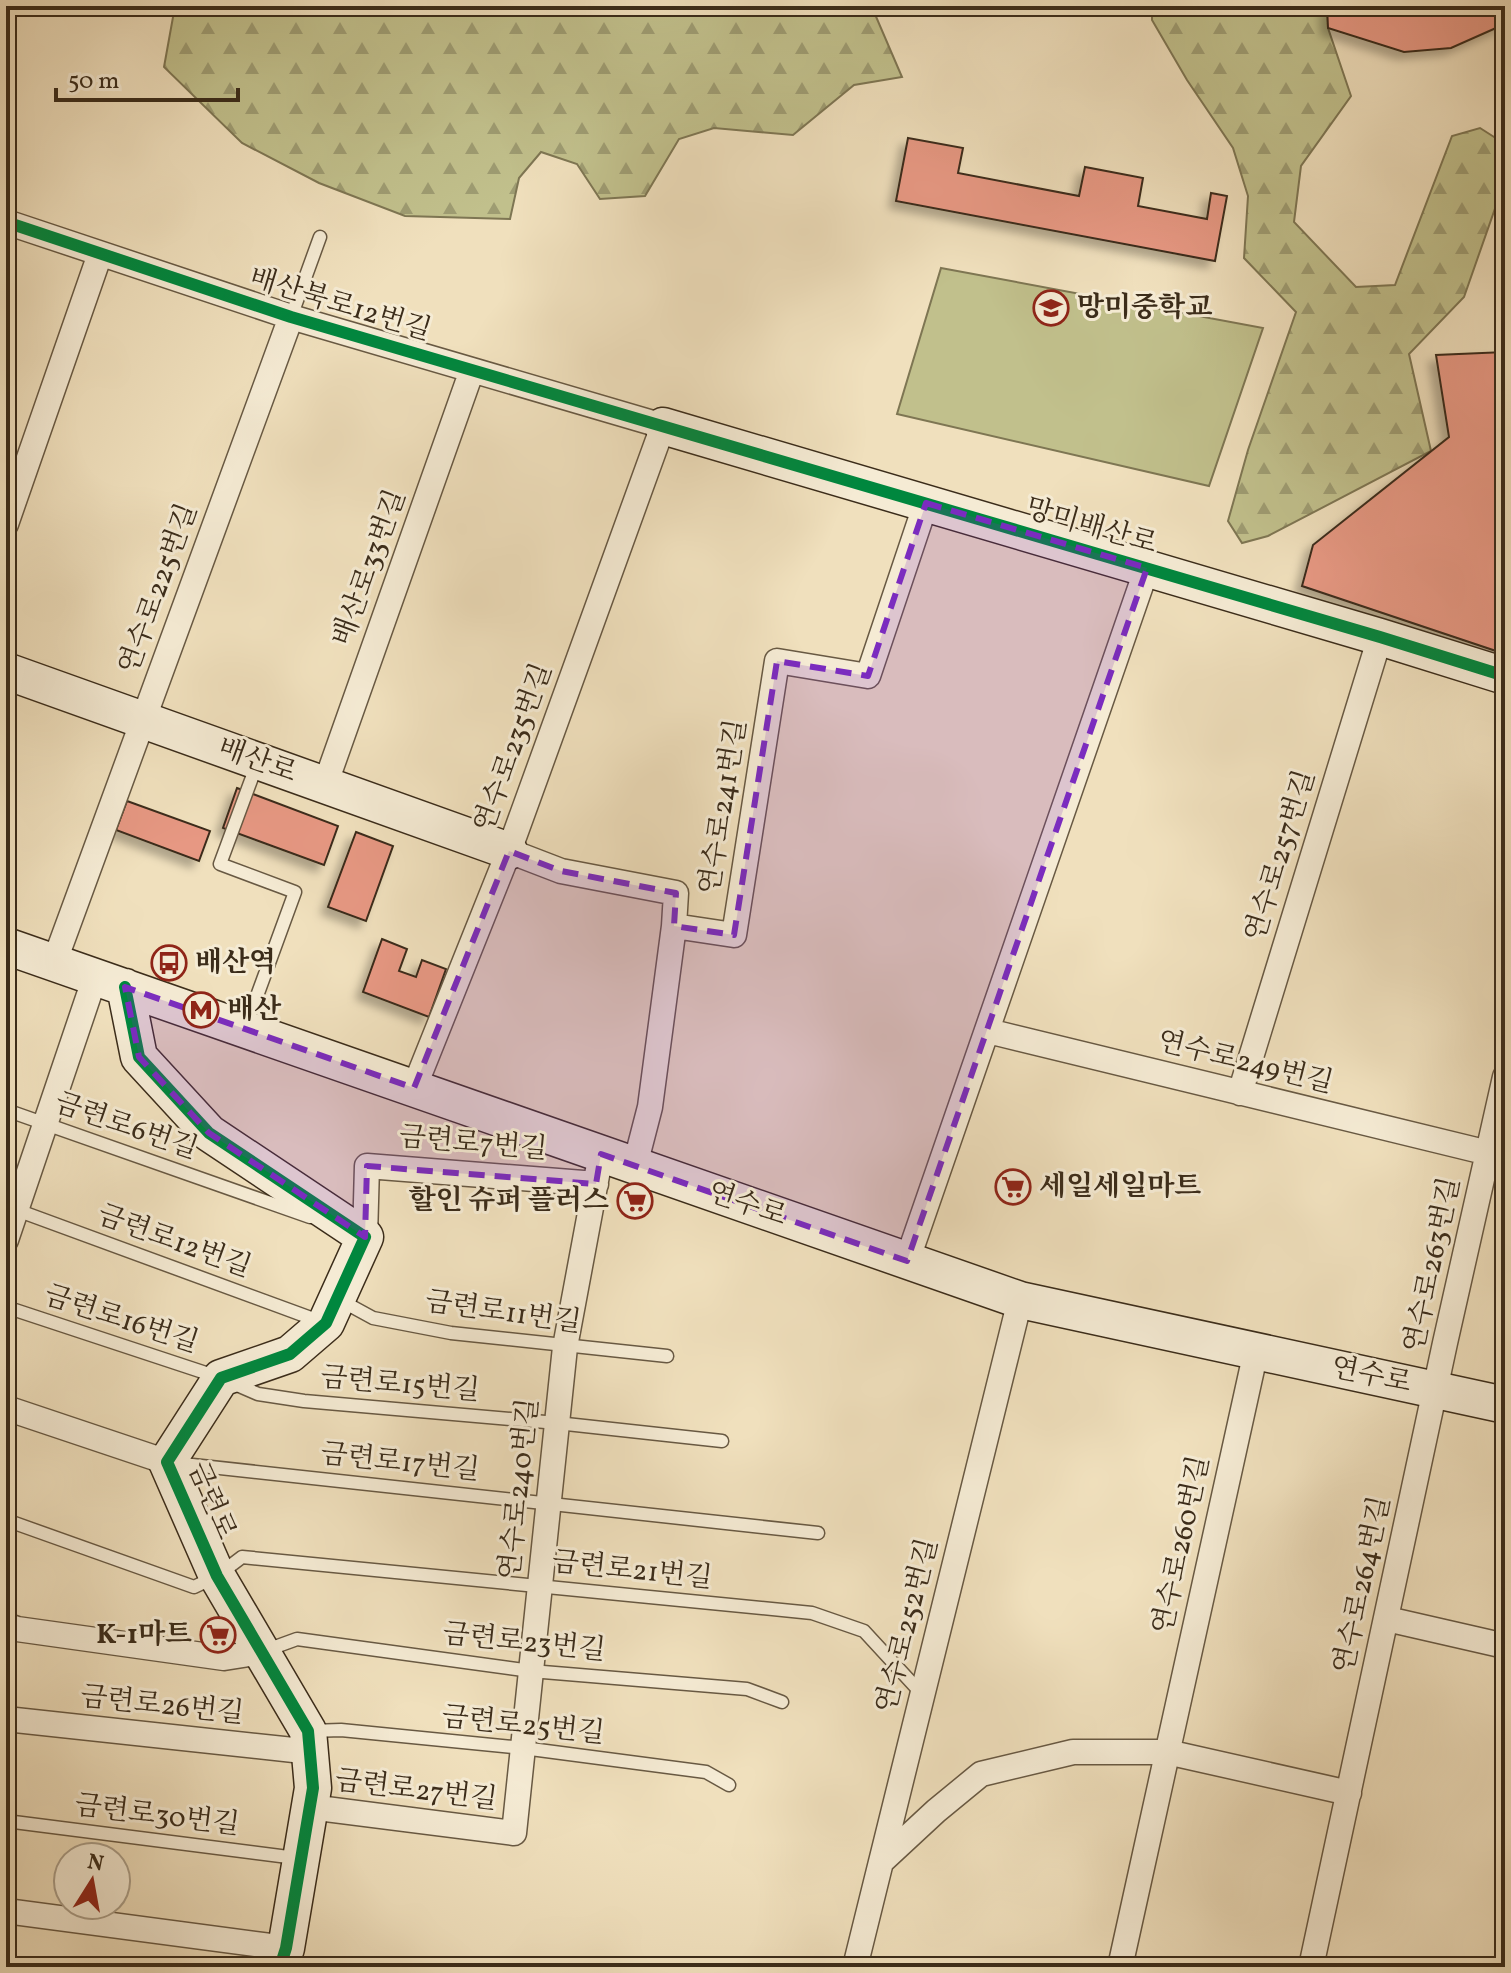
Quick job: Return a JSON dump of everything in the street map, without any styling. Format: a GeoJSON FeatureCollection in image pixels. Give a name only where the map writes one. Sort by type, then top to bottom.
{"type":"FeatureCollection","features":[{"type":"Feature","properties":{"kind":"street","name":"배산북로12번길"},"geometry":{"type":"LineString","coordinates":[[6,222],[291,317],[663,426]]}},
{"type":"Feature","properties":{"kind":"street"},"geometry":{"type":"LineString","coordinates":[[6,524],[100,254]]}},
{"type":"Feature","properties":{"kind":"street","name":"연수로225번길"},"geometry":{"type":"LineString","coordinates":[[54,963],[291,317]]}},
{"type":"Feature","properties":{"kind":"street","name":"배산로33번길"},"geometry":{"type":"LineString","coordinates":[[325,785],[472,370]]}},
{"type":"Feature","properties":{"kind":"street","name":"망미배산로"},"geometry":{"type":"LineString","coordinates":[[663,426],[1505,676]]}},
{"type":"Feature","properties":{"kind":"street","name":"연수로235번길"},"geometry":{"type":"LineString","coordinates":[[414,1088],[509,851],[663,426]]}},
{"type":"Feature","properties":{"kind":"street","name":"연수로241번길"},"geometry":{"type":"LineString","coordinates":[[635,1165],[650,1107],[674,926],[734,935],[777,661],[868,676],[926,503]]}},
{"type":"Feature","properties":{"kind":"street"},"geometry":{"type":"LineString","coordinates":[[907,1261],[1147,568]]}},
{"type":"Feature","properties":{"kind":"street","name":"연수로257번길"},"geometry":{"type":"LineString","coordinates":[[1240,1093],[1380,637]]}},
{"type":"Feature","properties":{"kind":"street","name":"배산로"},"geometry":{"type":"LineString","coordinates":[[6,671],[509,851]]}},
{"type":"Feature","properties":{"kind":"street"},"geometry":{"type":"LineString","coordinates":[[509,851],[561,871],[676,893],[674,926]]}},
{"type":"Feature","properties":{"kind":"street","name":"연수로"},"geometry":{"type":"LineString","coordinates":[[6,946],[414,1088],[598,1169],[635,1165],[1020,1300],[1505,1405]]}},
{"type":"Feature","properties":{"kind":"street"},"geometry":{"type":"LineString","coordinates":[[6,1240],[11,1208],[45,1124],[110,982]]}},
{"type":"Feature","properties":{"kind":"street"},"geometry":{"type":"LineString","coordinates":[[110,982],[139,1057],[209,1133],[365,1237],[332,1311],[290,1354],[221,1378]]}},
{"type":"Feature","properties":{"kind":"street","name":"연수로249번길"},"geometry":{"type":"LineString","coordinates":[[988,1031],[1497,1155]]}},
{"type":"Feature","properties":{"kind":"street","name":"연수로263번길"},"geometry":{"type":"LineString","coordinates":[[1437,1390],[1445,1343],[1497,1155],[1505,1077]]}},
{"type":"Feature","properties":{"kind":"street","name":"금련로7번길"},"geometry":{"type":"LineString","coordinates":[[365,1237],[367,1166],[598,1169]]}},
{"type":"Feature","properties":{"kind":"street","name":"연수로240번길"},"geometry":{"type":"LineString","coordinates":[[514,1833],[565,1347],[598,1169]]}},
{"type":"Feature","properties":{"kind":"street","name":"연수로252번길"},"geometry":{"type":"LineString","coordinates":[[855,1967],[1020,1300]]}},
{"type":"Feature","properties":{"kind":"street","name":"연수로260번길"},"geometry":{"type":"LineString","coordinates":[[1120,1967],[1256,1351]]}},
{"type":"Feature","properties":{"kind":"street","name":"금련로"},"geometry":{"type":"LineString","coordinates":[[221,1378],[167,1462],[217,1576],[310,1742]]}},
{"type":"Feature","properties":{"kind":"street","name":"연수로264번길"},"geometry":{"type":"LineString","coordinates":[[1311,1967],[1437,1390]]}},
{"type":"Feature","properties":{"kind":"street"},"geometry":{"type":"LineString","coordinates":[[6,1408],[167,1462]]}},
{"type":"Feature","properties":{"kind":"street"},"geometry":{"type":"LineString","coordinates":[[1387,1619],[1505,1646]]}},
{"type":"Feature","properties":{"kind":"street"},"geometry":{"type":"LineString","coordinates":[[6,1625],[224,1658],[261,1652]]}},
{"type":"Feature","properties":{"kind":"street","name":"금련로26번길"},"geometry":{"type":"LineString","coordinates":[[8,1720],[310,1742]]}},
{"type":"Feature","properties":{"kind":"street"},"geometry":{"type":"LineString","coordinates":[[6,1911],[283,1957],[313,1788],[310,1742]]}},
{"type":"Feature","properties":{"kind":"street"},"geometry":{"type":"LineString","coordinates":[[881,1862],[981,1774],[1073,1752],[1167,1752],[1349,1793]]}},
{"type":"Feature","properties":{"kind":"street","name":"금련로27번길"},"geometry":{"type":"LineString","coordinates":[[310,1807],[514,1833]]}},
{"type":"Feature","properties":{"kind":"lane","name":"연수로225번길"},"geometry":{"type":"LineString","coordinates":[[291,317],[320,237]]}},
{"type":"Feature","properties":{"kind":"lane"},"geometry":{"type":"LineString","coordinates":[[245,1029],[295,892],[220,864],[258,761]]}},
{"type":"Feature","properties":{"kind":"lane","name":"금련로6번길"},"geometry":{"type":"LineString","coordinates":[[6,1110],[365,1237]]}},
{"type":"Feature","properties":{"kind":"lane","name":"금련로12번길"},"geometry":{"type":"LineString","coordinates":[[11,1208],[332,1311]]}},
{"type":"Feature","properties":{"kind":"lane","name":"금련로16번길"},"geometry":{"type":"LineString","coordinates":[[6,1307],[221,1378]]}},
{"type":"Feature","properties":{"kind":"lane","name":"금련로11번길"},"geometry":{"type":"LineString","coordinates":[[332,1311],[451,1333],[667,1356]]}},
{"type":"Feature","properties":{"kind":"lane","name":"금련로15번길"},"geometry":{"type":"LineString","coordinates":[[221,1378],[258,1394],[304,1401],[722,1441]]}},
{"type":"Feature","properties":{"kind":"lane","name":"금련로17번길"},"geometry":{"type":"LineString","coordinates":[[167,1462],[818,1533]]}},
{"type":"Feature","properties":{"kind":"lane","name":"금련로21번길"},"geometry":{"type":"LineString","coordinates":[[6,1520],[194,1587],[217,1576],[242,1557],[812,1613],[864,1631],[922,1694]]}},
{"type":"Feature","properties":{"kind":"lane","name":"금련로23번길"},"geometry":{"type":"LineString","coordinates":[[261,1652],[297,1639],[531,1671],[747,1689],[782,1702]]}},
{"type":"Feature","properties":{"kind":"lane"},"geometry":{"type":"LineString","coordinates":[[6,1755],[8,1720]]}},
{"type":"Feature","properties":{"kind":"lane","name":"금련로25번길"},"geometry":{"type":"LineString","coordinates":[[310,1742],[341,1730],[523,1748],[706,1772],[729,1785]]}},
{"type":"Feature","properties":{"kind":"lane","name":"금련로30번길"},"geometry":{"type":"LineString","coordinates":[[6,1821],[301,1859]]}},
{"type":"Feature","properties":{"kind":"highlighted area"},"geometry":{"type":"Polygon","coordinates":[[[926,503],[1147,568],[907,1261],[601,1154],[596,1184],[367,1166],[365,1237],[209,1133],[139,1057],[125,987],[414,1088],[509,851],[561,871],[676,893],[674,926],[734,935],[777,661],[868,676],[926,503]]]}},
{"type":"Feature","properties":{"kind":"green space"},"geometry":{"type":"Polygon","coordinates":[[[175,6],[876,6],[874,12],[902,77],[854,85],[793,135],[714,128],[679,139],[645,196],[600,199],[577,164],[541,152],[519,178],[510,219],[405,216],[319,183],[242,143],[164,67],[175,6]]]}},
{"type":"Feature","properties":{"kind":"green space"},"geometry":{"type":"Polygon","coordinates":[[[1152,6],[1327,6],[1328,28],[1351,96],[1301,166],[1294,222],[1356,287],[1395,285],[1452,136],[1480,128],[1505,144],[1505,180],[1464,297],[1409,354],[1431,451],[1268,536],[1242,543],[1228,521],[1248,450],[1296,312],[1244,258],[1248,196],[1233,148],[1187,80],[1152,20],[1152,6]]]}},
{"type":"Feature","properties":{"kind":"green space"},"geometry":{"type":"Polygon","coordinates":[[[941,268],[1263,328],[1209,486],[897,414],[941,268]]]}},
{"type":"Feature","properties":{"kind":"building"},"geometry":{"type":"Polygon","coordinates":[[[1327,6],[1505,6],[1505,24],[1451,48],[1404,52],[1328,28],[1327,6]]]}},
{"type":"Feature","properties":{"kind":"building"},"geometry":{"type":"Polygon","coordinates":[[[908,138],[963,148],[958,173],[1079,196],[1085,167],[1143,178],[1138,206],[1207,219],[1211,193],[1227,196],[1215,261],[896,201],[908,138]]]}},
{"type":"Feature","properties":{"kind":"building"},"geometry":{"type":"Polygon","coordinates":[[[1505,352],[1505,654],[1302,586],[1313,545],[1449,437],[1436,355],[1505,352]]]}},
{"type":"Feature","properties":{"kind":"building"},"geometry":{"type":"Polygon","coordinates":[[[237,788],[338,826],[324,865],[223,828],[237,788]]]}},
{"type":"Feature","properties":{"kind":"building"},"geometry":{"type":"Polygon","coordinates":[[[127,801],[210,831],[199,861],[116,830],[127,801]]]}},
{"type":"Feature","properties":{"kind":"building"},"geometry":{"type":"Polygon","coordinates":[[[356,832],[393,846],[366,921],[328,907],[356,832]]]}},
{"type":"Feature","properties":{"kind":"building"},"geometry":{"type":"Polygon","coordinates":[[[382,939],[407,949],[399,971],[416,977],[422,960],[446,969],[429,1017],[363,992],[382,939]]]}},
{"type":"Feature","properties":{"kind":"cycle path"},"geometry":{"type":"LineString","coordinates":[[6,222],[291,317],[1505,676]]}},
{"type":"Feature","properties":{"kind":"cycle path"},"geometry":{"type":"LineString","coordinates":[[125,987],[139,1057],[209,1133],[365,1237],[326,1323],[290,1354],[221,1378],[167,1462],[217,1576],[308,1731],[313,1788],[286,1948],[280,1967]]}},
{"type":"Feature","properties":{"kind":"place","name":"망미중학교"},"geometry":{"type":"Point","coordinates":[1051,308]}},
{"type":"Feature","properties":{"kind":"place","name":"배산역"},"geometry":{"type":"Point","coordinates":[169,963]}},
{"type":"Feature","properties":{"kind":"place","name":"배산"},"geometry":{"type":"Point","coordinates":[201,1010]}},
{"type":"Feature","properties":{"kind":"place","name":"세일세일마트"},"geometry":{"type":"Point","coordinates":[1013,1187]}},
{"type":"Feature","properties":{"kind":"place","name":"할인 슈퍼 플러스"},"geometry":{"type":"Point","coordinates":[635,1201]}},
{"type":"Feature","properties":{"kind":"place","name":"K-1마트"},"geometry":{"type":"Point","coordinates":[218,1635]}}]}
